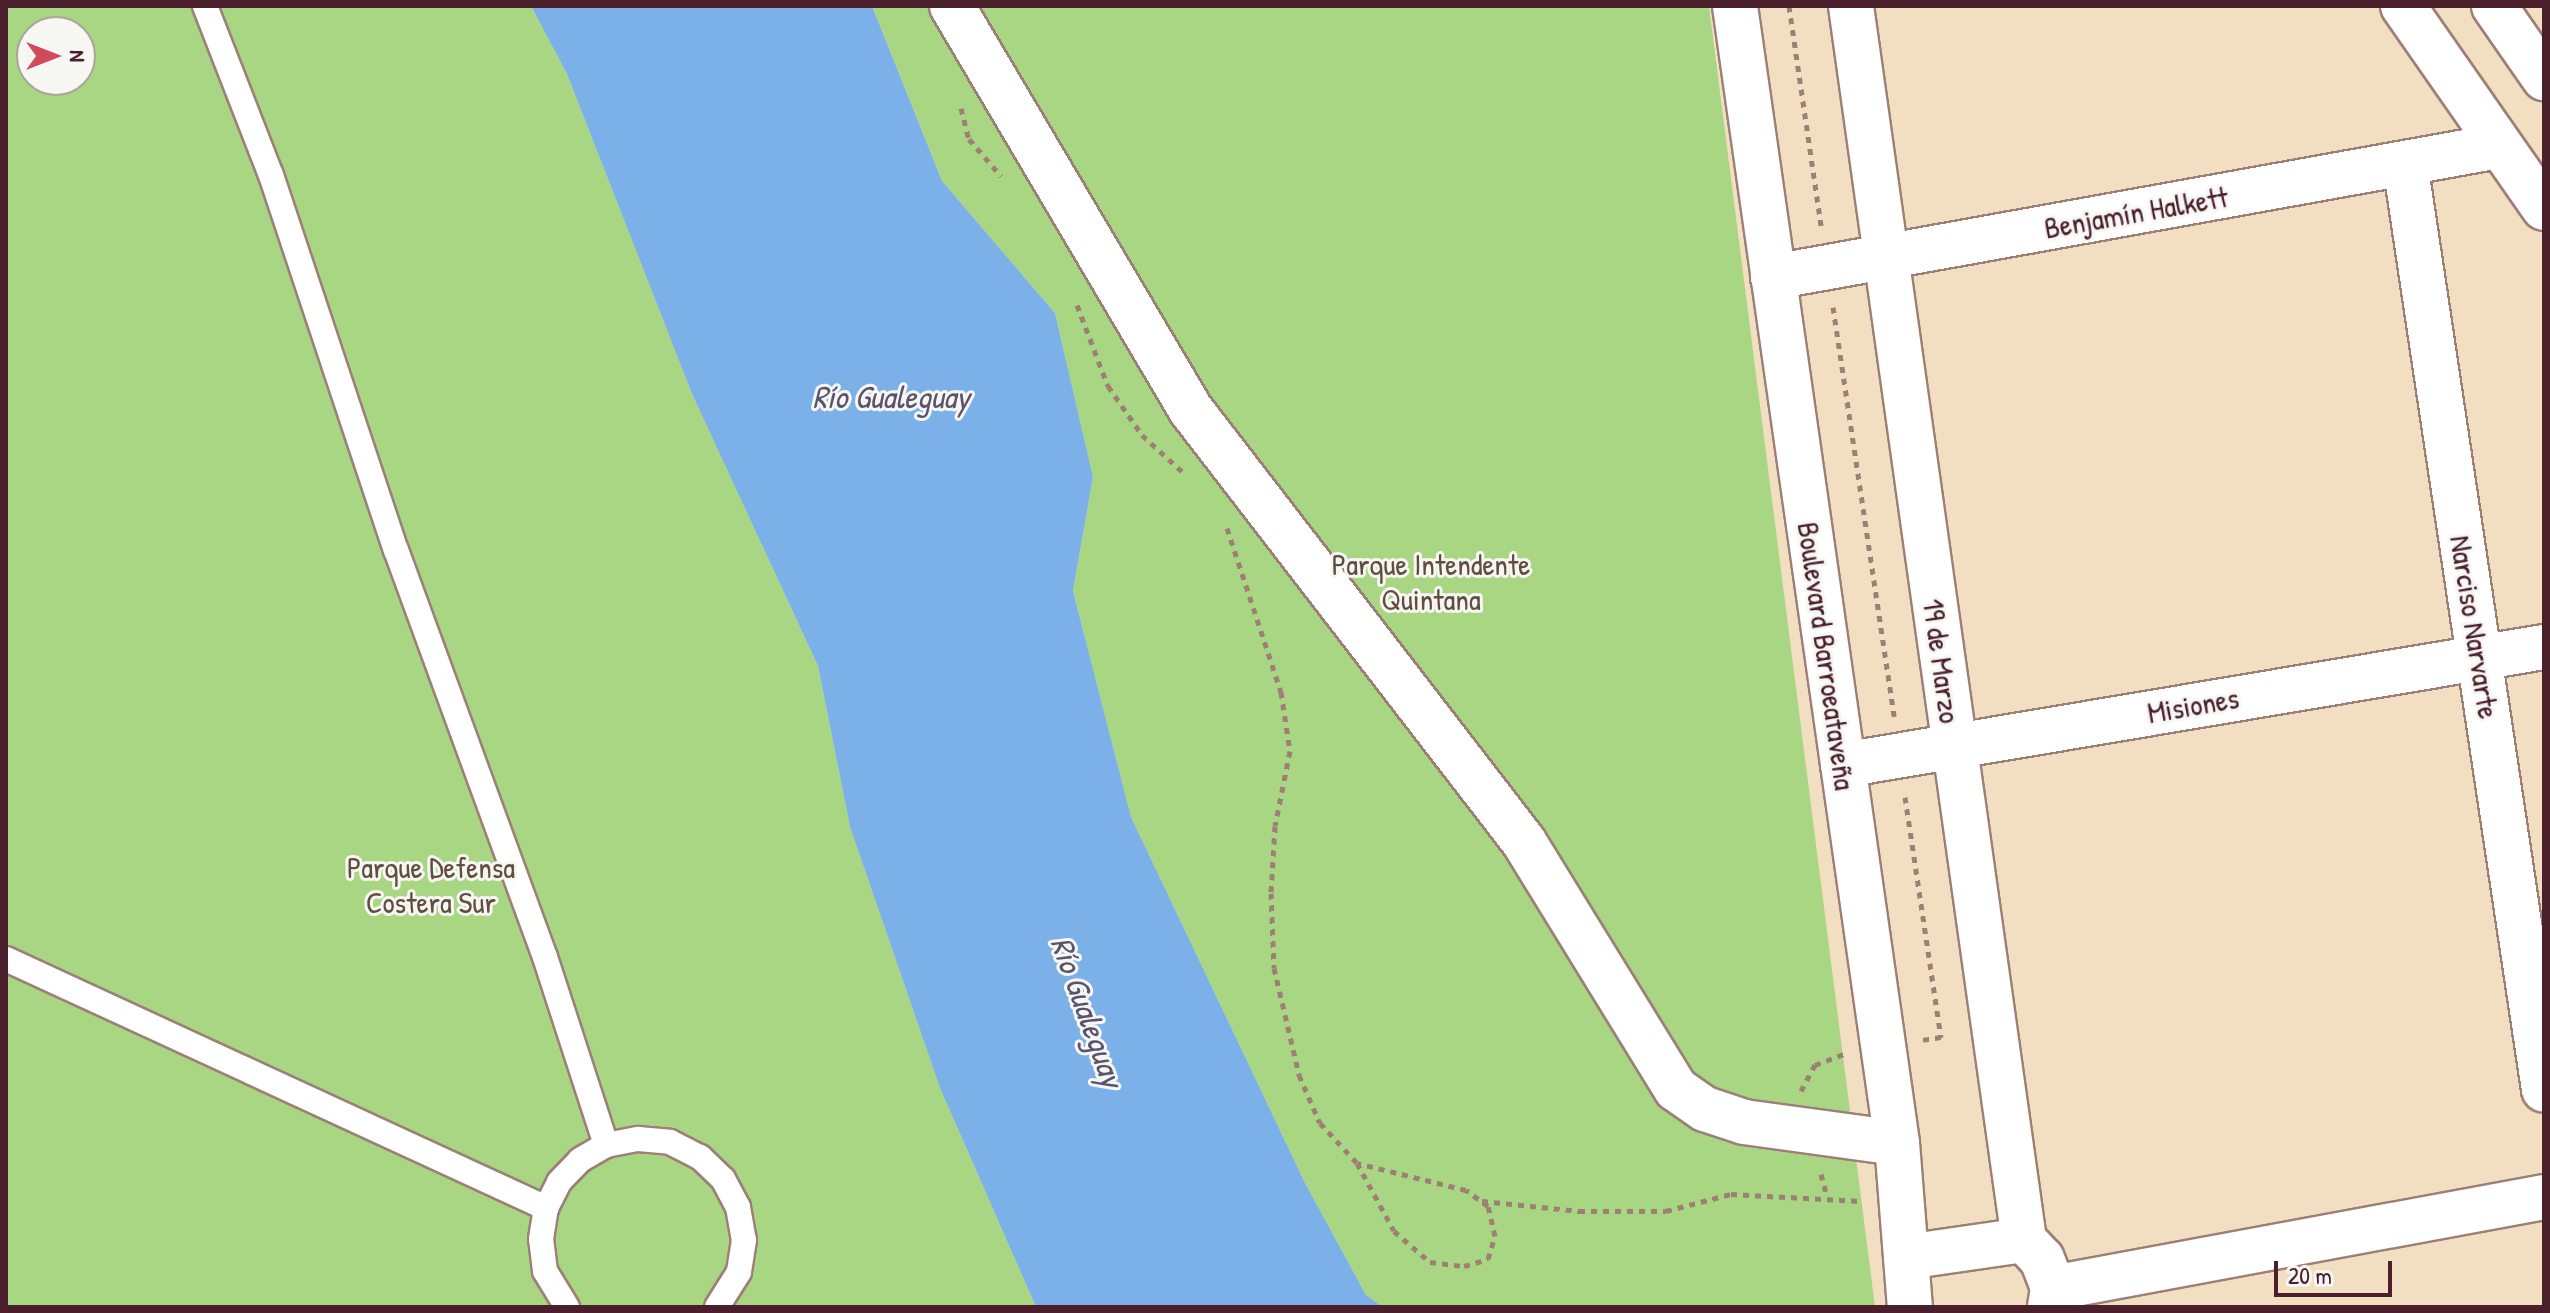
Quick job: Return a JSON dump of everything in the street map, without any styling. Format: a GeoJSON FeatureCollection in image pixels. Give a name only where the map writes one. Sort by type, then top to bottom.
{"type":"FeatureCollection","features":[{"type":"Feature","properties":{"kind":"street"},"geometry":{"type":"LineString","coordinates":[[952,6],[1191,410],[1524,842],[1676,1089],[1705,1109],[1744,1122],[1897,1143]]}},
{"type":"Feature","properties":{"kind":"street","name":"Boulevard Barroeataveña"},"geometry":{"type":"LineString","coordinates":[[1735,6],[1897,1143],[1910,1307]]}},
{"type":"Feature","properties":{"kind":"street","name":"19 de Marzo"},"geometry":{"type":"LineString","coordinates":[[1851,6],[2024,1240],[2042,1259],[2052,1297]]}},
{"type":"Feature","properties":{"kind":"street"},"geometry":{"type":"LineString","coordinates":[[2403,6],[2544,208]]}},
{"type":"Feature","properties":{"kind":"street"},"geometry":{"type":"LineString","coordinates":[[2494,6],[2544,78]]}},
{"type":"Feature","properties":{"kind":"street","name":"Benjamín Halkett"},"geometry":{"type":"LineString","coordinates":[[1773,277],[2499,146]]}},
{"type":"Feature","properties":{"kind":"street","name":"Narciso Narvarte"},"geometry":{"type":"LineString","coordinates":[[2405,163],[2544,1090]]}},
{"type":"Feature","properties":{"kind":"street","name":"Misiones"},"geometry":{"type":"LineString","coordinates":[[1843,765],[2479,655],[2544,647]]}},
{"type":"Feature","properties":{"kind":"street"},"geometry":{"type":"LineString","coordinates":[[2052,1297],[2544,1197]]}},
{"type":"Feature","properties":{"kind":"street"},"geometry":{"type":"LineString","coordinates":[[1906,1257],[2024,1240]]}},
{"type":"Feature","properties":{"kind":"lane"},"geometry":{"type":"LineString","coordinates":[[205,6],[271,175],[396,550],[545,957],[606,1145]]}},
{"type":"Feature","properties":{"kind":"lane"},"geometry":{"type":"LineString","coordinates":[[6,959],[546,1208]]}},
{"type":"Feature","properties":{"kind":"lane"},"geometry":{"type":"LineString","coordinates":[[567,1307],[545,1271],[541,1239],[546,1208],[559,1182],[580,1160],[606,1145],[638,1139],[670,1142],[700,1157],[723,1179],[738,1207],[744,1240],[739,1272],[717,1307]]}},
{"type":"Feature","properties":{"kind":"path"},"geometry":{"type":"LineString","coordinates":[[958,97],[969,139],[1006,182]]}},
{"type":"Feature","properties":{"kind":"path"},"geometry":{"type":"LineString","coordinates":[[1073,297],[1108,386],[1142,435],[1197,484]]}},
{"type":"Feature","properties":{"kind":"path"},"geometry":{"type":"LineString","coordinates":[[1222,513],[1281,692],[1290,751],[1275,826],[1271,893],[1274,968],[1284,1023],[1320,1123],[1357,1163],[1394,1231],[1430,1262],[1464,1266],[1488,1259],[1495,1236],[1488,1206],[1466,1190],[1357,1163]]}},
{"type":"Feature","properties":{"kind":"path"},"geometry":{"type":"LineString","coordinates":[[1481,1201],[1579,1211],[1666,1211],[1731,1194],[1856,1198],[1868,1209]]}},
{"type":"Feature","properties":{"kind":"green space","name":"Parque Defensa Costera Sur"},"geometry":{"type":"Polygon","coordinates":[[[6,6],[531,6],[567,74],[692,394],[818,666],[850,827],[940,1088],[1036,1307],[6,1307],[6,6]]]}},
{"type":"Feature","properties":{"kind":"green space","name":"Parque Intendente Quintana"},"geometry":{"type":"Polygon","coordinates":[[[872,6],[1709,6],[1875,1307],[1383,1307],[1366,1295],[1305,1183],[1131,817],[1073,591],[1093,477],[1055,313],[942,181],[872,6]]]}},
{"type":"Feature","properties":{"kind":"water","name":"Río Gualeguay"},"geometry":{"type":"Polygon","coordinates":[[[531,6],[872,6],[942,181],[1055,313],[1093,477],[1073,591],[1131,817],[1305,1183],[1366,1295],[1383,1307],[1036,1307],[940,1088],[850,827],[818,666],[692,394],[567,74],[531,6]]]}}]}
